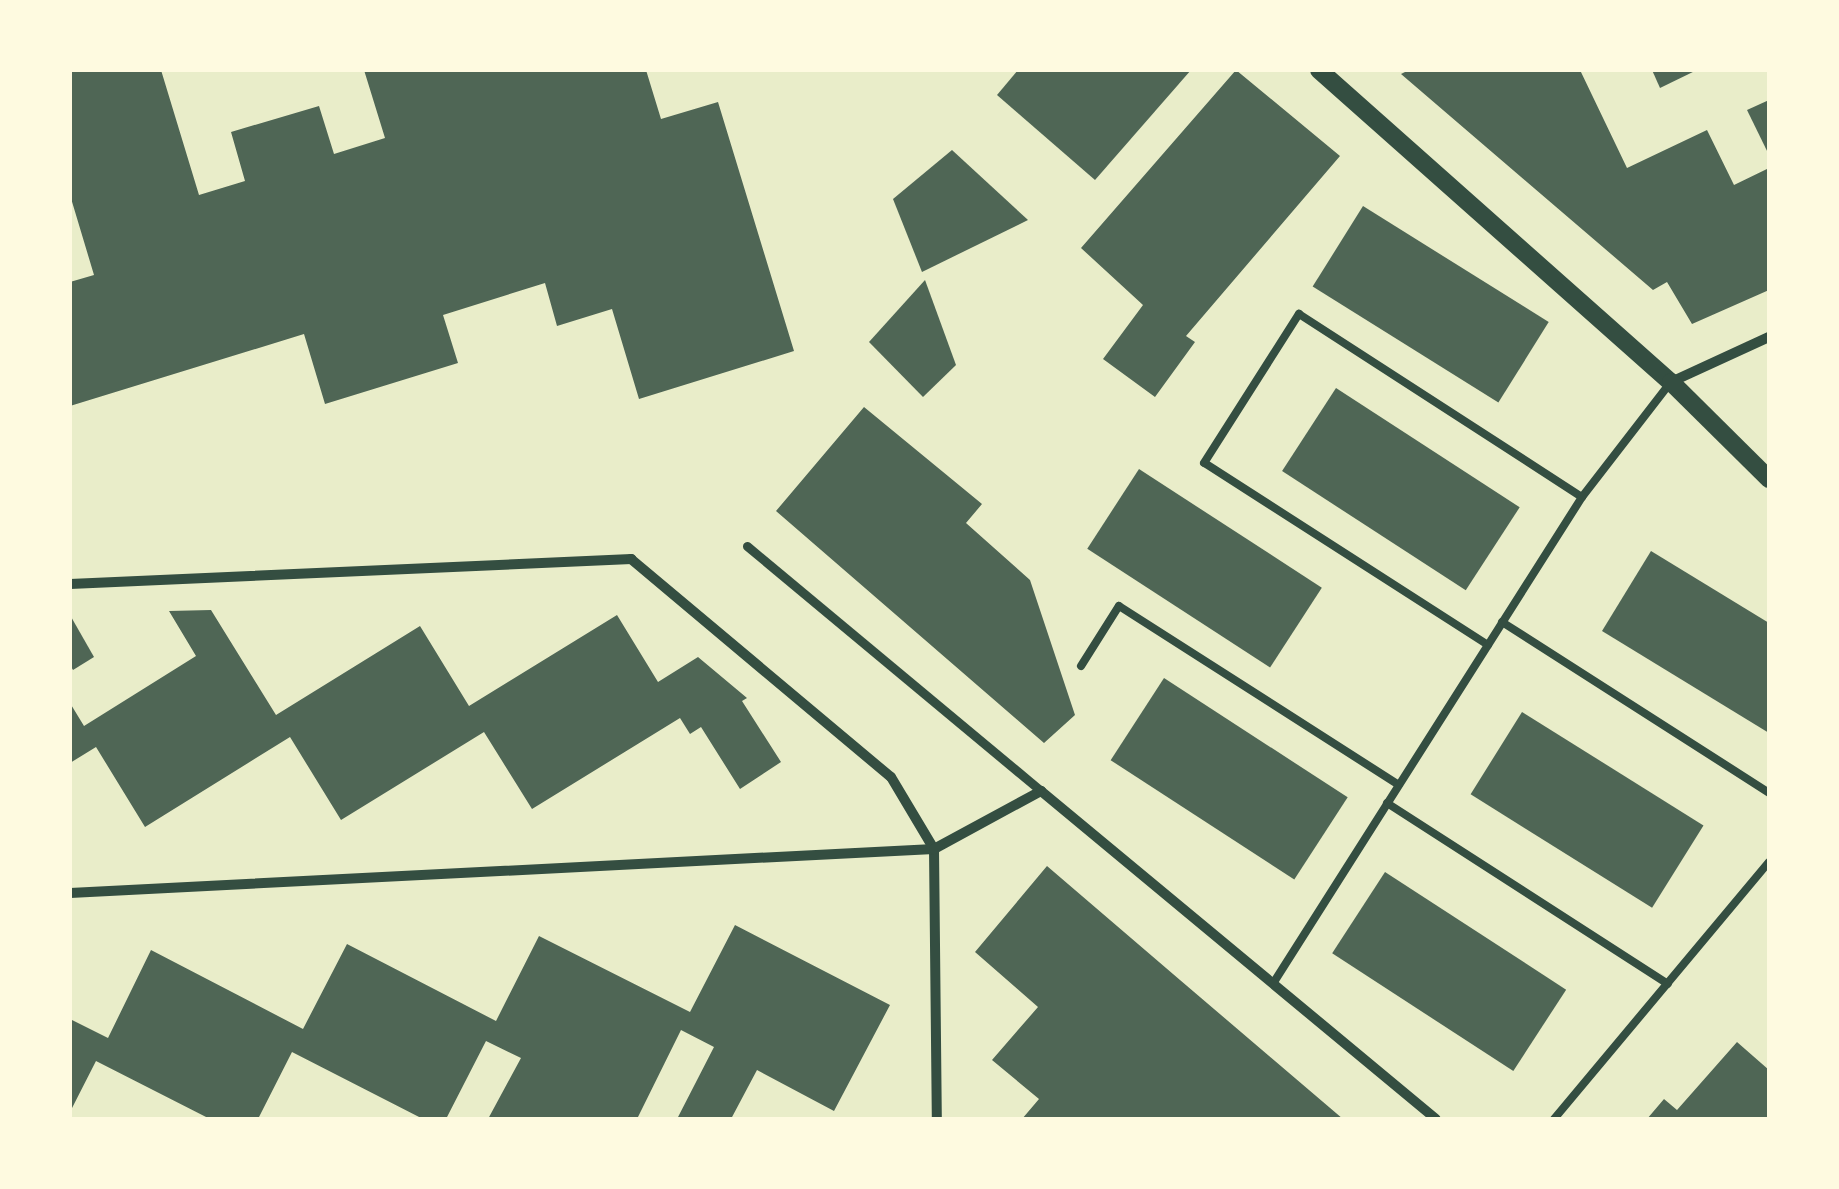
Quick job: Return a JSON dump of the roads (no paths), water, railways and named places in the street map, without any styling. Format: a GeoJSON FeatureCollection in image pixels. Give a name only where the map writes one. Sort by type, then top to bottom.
{"type":"FeatureCollection","features":[{"type":"Feature","properties":{"kind":"street"},"geometry":{"type":"LineString","coordinates":[[1320,70],[1671,382],[1769,480]]}},
{"type":"Feature","properties":{"kind":"street"},"geometry":{"type":"LineString","coordinates":[[1671,382],[1769,337]]}},
{"type":"Feature","properties":{"kind":"street"},"geometry":{"type":"LineString","coordinates":[[747,546],[1436,1119]]}},
{"type":"Feature","properties":{"kind":"street"},"geometry":{"type":"LineString","coordinates":[[70,584],[630,558],[891,777],[934,849],[937,1119]]}},
{"type":"Feature","properties":{"kind":"street"},"geometry":{"type":"LineString","coordinates":[[70,893],[934,849],[1041,791]]}},
{"type":"Feature","properties":{"kind":"lane"},"geometry":{"type":"LineString","coordinates":[[1488,646],[1204,463],[1299,314],[1582,497]]}},
{"type":"Feature","properties":{"kind":"lane"},"geometry":{"type":"LineString","coordinates":[[1274,982],[1582,497],[1671,382]]}},
{"type":"Feature","properties":{"kind":"lane"},"geometry":{"type":"LineString","coordinates":[[1081,666],[1119,606],[1399,785]]}},
{"type":"Feature","properties":{"kind":"lane"},"geometry":{"type":"LineString","coordinates":[[1502,622],[1769,794]]}},
{"type":"Feature","properties":{"kind":"lane"},"geometry":{"type":"LineString","coordinates":[[1387,803],[1668,984]]}},
{"type":"Feature","properties":{"kind":"lane"},"geometry":{"type":"LineString","coordinates":[[1554,1119],[1769,862]]}}]}
